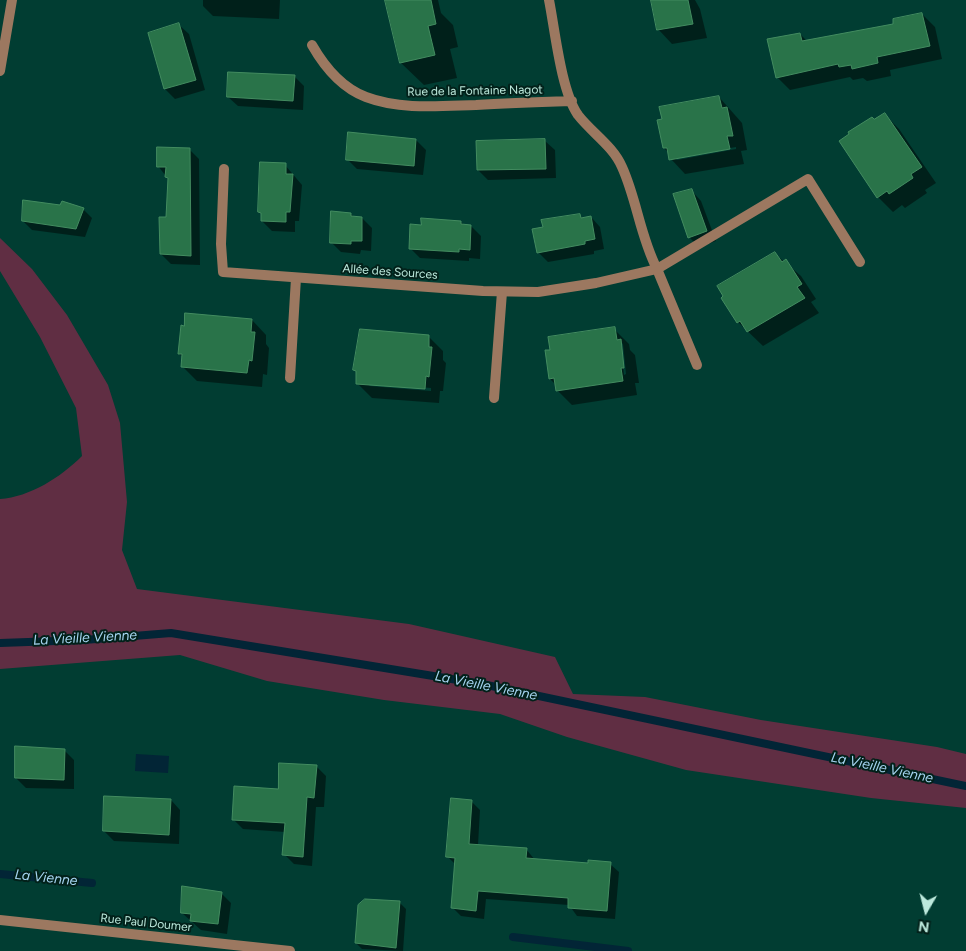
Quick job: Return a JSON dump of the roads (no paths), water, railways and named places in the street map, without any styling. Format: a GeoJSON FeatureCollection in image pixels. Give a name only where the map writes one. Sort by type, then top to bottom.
{"type":"FeatureCollection","features":[{"type":"Feature","properties":{"kind":"street"},"geometry":{"type":"LineString","coordinates":[[0,71],[3,44],[12,0]]}},
{"type":"Feature","properties":{"kind":"street"},"geometry":{"type":"LineString","coordinates":[[549,0],[567,92],[577,114],[612,152],[622,167],[647,250],[697,364]]}},
{"type":"Feature","properties":{"kind":"street","name":"Rue de la Fontaine Nagot"},"geometry":{"type":"LineString","coordinates":[[312,45],[323,64],[343,84],[365,97],[397,105],[436,106],[572,101]]}},
{"type":"Feature","properties":{"kind":"street","name":"Allée des Sources"},"geometry":{"type":"LineString","coordinates":[[224,169],[223,272],[502,292],[538,292],[596,283],[656,269],[808,179],[860,262]]}},
{"type":"Feature","properties":{"kind":"street"},"geometry":{"type":"LineString","coordinates":[[290,378],[296,278]]}},
{"type":"Feature","properties":{"kind":"street"},"geometry":{"type":"LineString","coordinates":[[494,398],[502,292]]}},
{"type":"Feature","properties":{"kind":"street","name":"Rue Paul Doumer"},"geometry":{"type":"LineString","coordinates":[[0,920],[290,951]]}},
{"type":"Feature","properties":{"kind":"water"},"geometry":{"type":"Polygon","coordinates":[[[136,754],[169,756],[168,773],[135,771],[136,754]]]}},
{"type":"Feature","properties":{"kind":"waterway","name":"La Vieille Vienne"},"geometry":{"type":"LineString","coordinates":[[0,643],[84,640],[171,633],[482,684],[966,786]]}},
{"type":"Feature","properties":{"kind":"waterway","name":"La Vienne"},"geometry":{"type":"LineString","coordinates":[[0,874],[92,883]]}},
{"type":"Feature","properties":{"kind":"waterway","name":"La Vienne"},"geometry":{"type":"LineString","coordinates":[[513,937],[628,951]]}}]}
